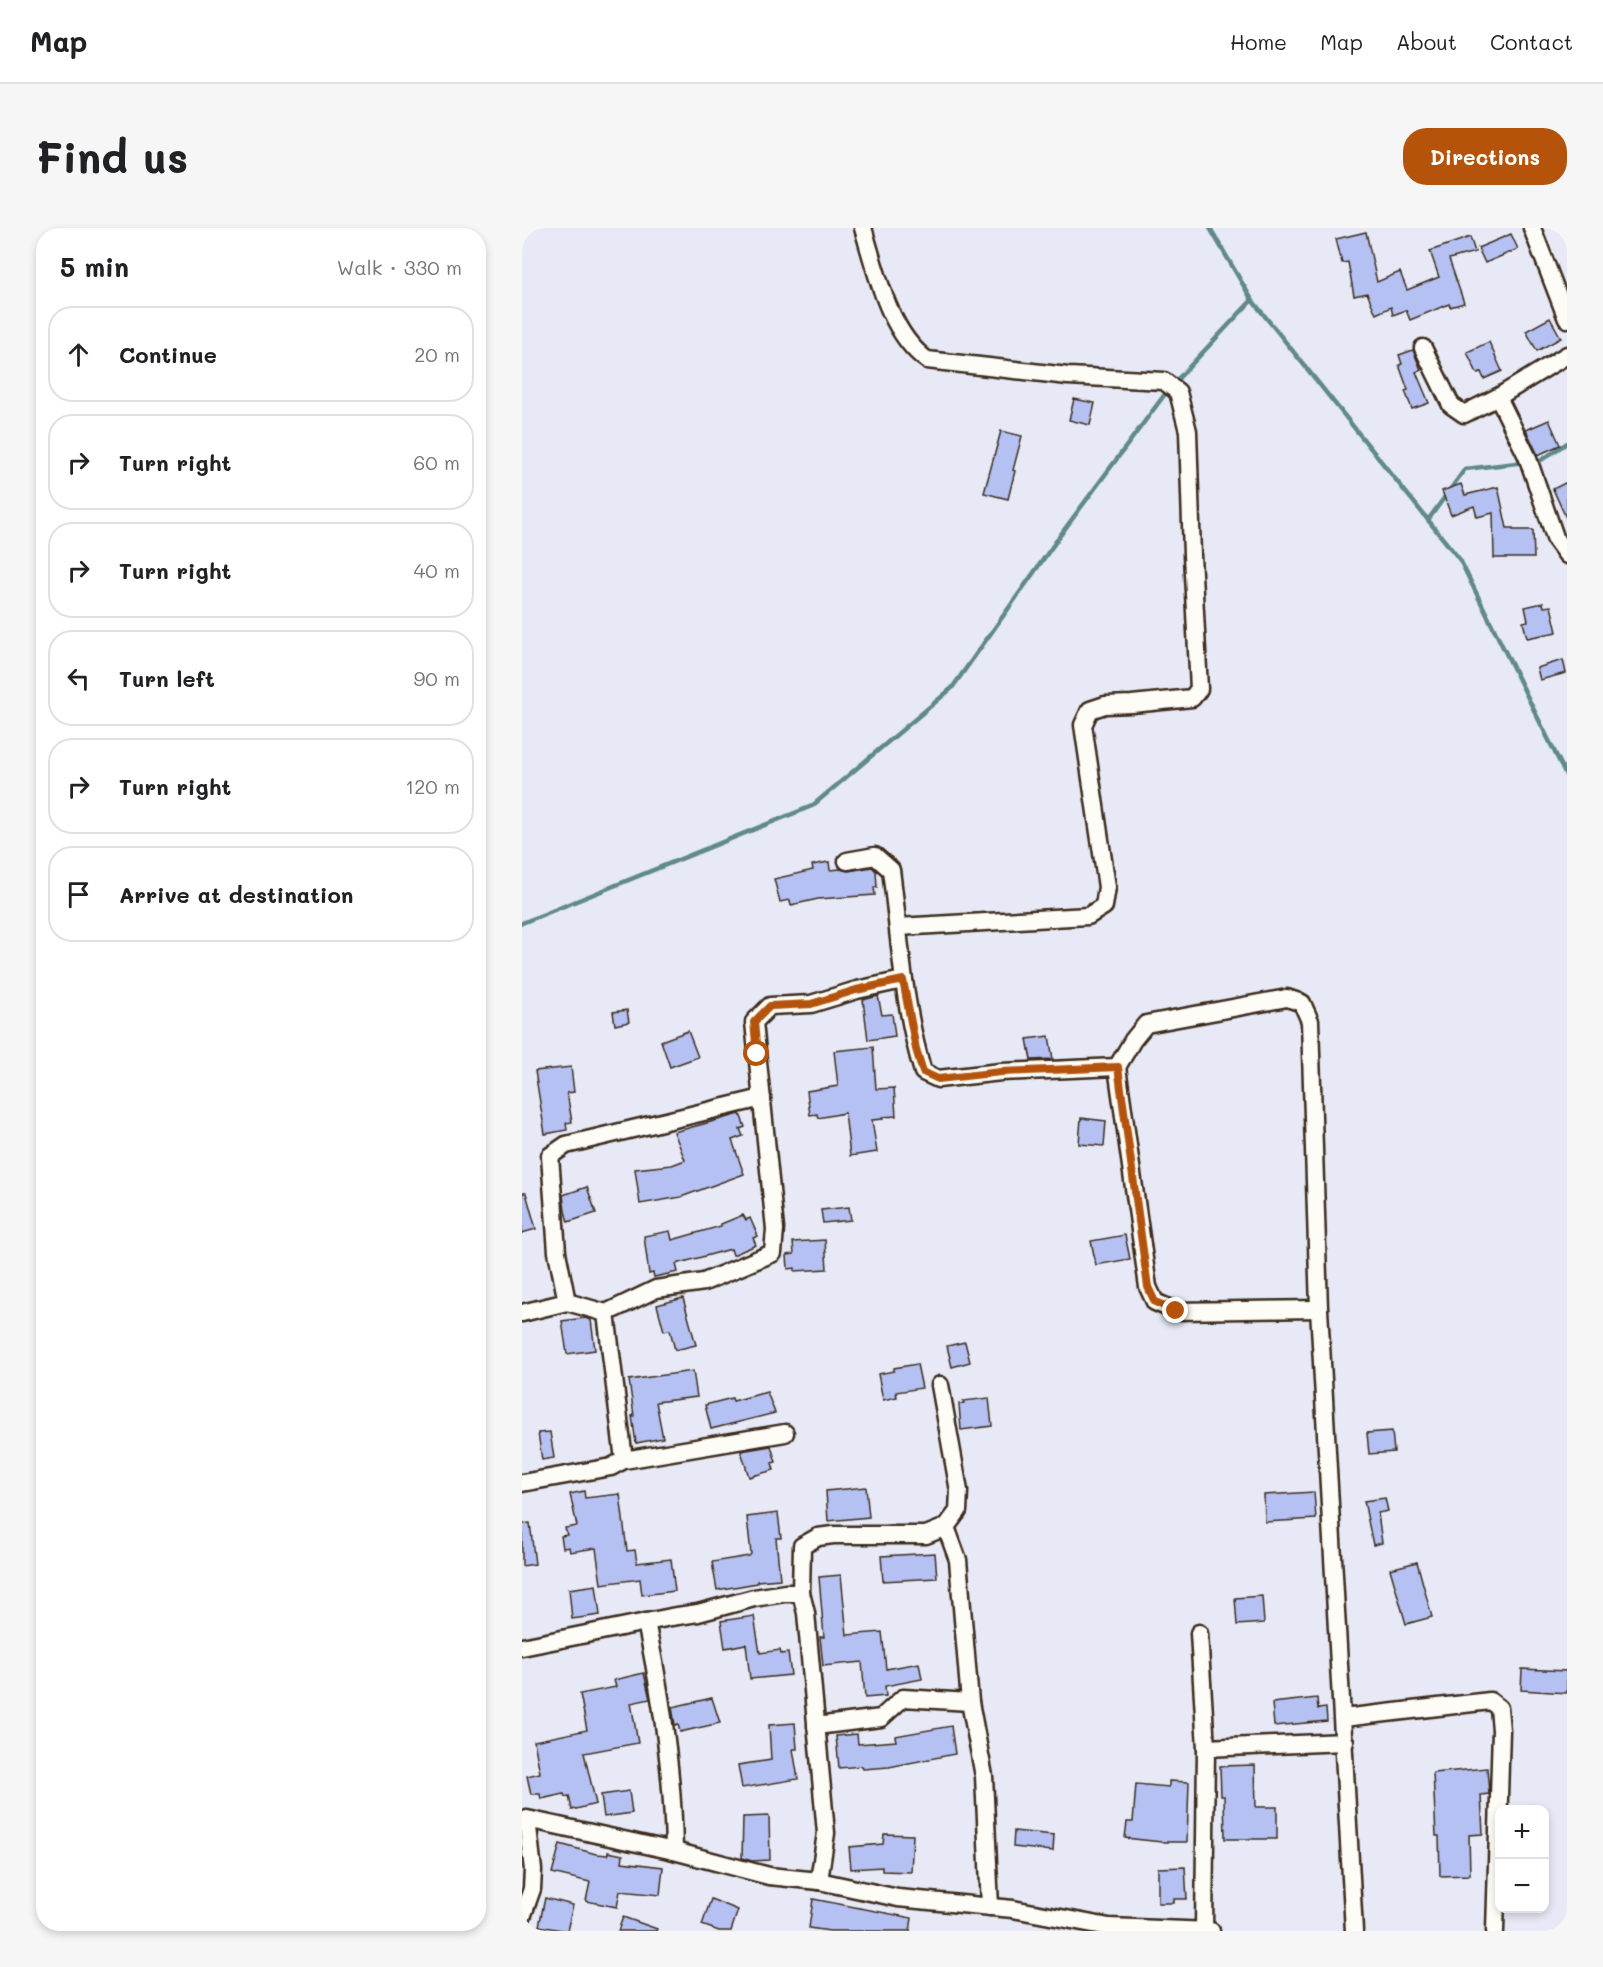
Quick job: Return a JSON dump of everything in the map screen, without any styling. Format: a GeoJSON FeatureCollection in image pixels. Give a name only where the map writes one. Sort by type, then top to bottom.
{"type":"FeatureCollection","features":[{"type":"Feature","properties":{"kind":"street"},"geometry":{"type":"LineString","coordinates":[[863,228],[880,282],[901,332],[914,351],[927,360],[1068,376],[1164,381],[1178,392],[1188,431],[1191,555],[1199,689],[1192,698],[1105,705],[1090,710],[1083,725],[1107,887],[1104,906],[1088,916],[898,927]]}},
{"type":"Feature","properties":{"kind":"street"},"geometry":{"type":"LineString","coordinates":[[1532,228],[1567,319]]}},
{"type":"Feature","properties":{"kind":"street"},"geometry":{"type":"LineString","coordinates":[[1423,348],[1451,405],[1464,414],[1498,397],[1567,355]]}},
{"type":"Feature","properties":{"kind":"street"},"geometry":{"type":"LineString","coordinates":[[1498,397],[1527,456],[1556,540],[1567,555]]}},
{"type":"Feature","properties":{"kind":"street"},"geometry":{"type":"LineString","coordinates":[[847,861],[875,856],[891,870],[903,980],[916,1049],[923,1072],[938,1079],[1001,1072],[1118,1067]]}},
{"type":"Feature","properties":{"kind":"street"},"geometry":{"type":"LineString","coordinates":[[522,1313],[567,1302],[606,1313],[656,1289],[704,1282],[773,1253],[775,1230],[754,1022],[770,1006],[811,1004],[856,990],[903,980]]}},
{"type":"Feature","properties":{"kind":"street"},"geometry":{"type":"LineString","coordinates":[[1319,1309],[1176,1311],[1155,1302],[1148,1287],[1118,1067],[1133,1040],[1146,1024],[1287,998],[1302,1003],[1310,1021],[1319,1309],[1354,1931]]}},
{"type":"Feature","properties":{"kind":"street"},"geometry":{"type":"LineString","coordinates":[[567,1302],[557,1252],[550,1156],[566,1144],[762,1098]]}},
{"type":"Feature","properties":{"kind":"street"},"geometry":{"type":"LineString","coordinates":[[606,1313],[624,1460]]}},
{"type":"Feature","properties":{"kind":"street"},"geometry":{"type":"LineString","coordinates":[[819,1881],[826,1833],[806,1613],[801,1593],[802,1546],[818,1537],[833,1535],[926,1535],[946,1527],[958,1511],[959,1491],[940,1385]]}},
{"type":"Feature","properties":{"kind":"street"},"geometry":{"type":"LineString","coordinates":[[522,1483],[611,1467],[624,1460],[785,1434]]}},
{"type":"Feature","properties":{"kind":"street"},"geometry":{"type":"LineString","coordinates":[[946,1527],[958,1560],[970,1702],[984,1776],[990,1907]]}},
{"type":"Feature","properties":{"kind":"street"},"geometry":{"type":"LineString","coordinates":[[522,1647],[698,1613],[754,1598],[801,1593]]}},
{"type":"Feature","properties":{"kind":"street"},"geometry":{"type":"LineString","coordinates":[[646,1622],[654,1656],[666,1735],[673,1805],[674,1851]]}},
{"type":"Feature","properties":{"kind":"street"},"geometry":{"type":"LineString","coordinates":[[522,1917],[532,1889],[533,1870],[525,1813],[770,1876],[819,1881],[898,1898],[990,1907],[1128,1929],[1208,1930],[1206,1748],[1199,1633]]}},
{"type":"Feature","properties":{"kind":"street"},"geometry":{"type":"LineString","coordinates":[[816,1726],[881,1718],[903,1698],[970,1702]]}},
{"type":"Feature","properties":{"kind":"street"},"geometry":{"type":"LineString","coordinates":[[1343,1718],[1490,1701],[1499,1708],[1501,1730],[1495,1931]]}},
{"type":"Feature","properties":{"kind":"street"},"geometry":{"type":"LineString","coordinates":[[1206,1748],[1345,1742]]}},
{"type":"Feature","properties":{"kind":"building"},"geometry":{"type":"Polygon","coordinates":[[[1366,232],[1377,282],[1400,272],[1407,290],[1439,277],[1430,251],[1470,237],[1475,252],[1449,259],[1464,303],[1450,307],[1449,304],[1410,320],[1406,310],[1393,315],[1391,307],[1376,314],[1367,293],[1354,296],[1348,262],[1342,263],[1336,239],[1366,232]]]}},
{"type":"Feature","properties":{"kind":"building"},"geometry":{"type":"Polygon","coordinates":[[[1511,234],[1518,249],[1485,263],[1478,248],[1511,234]]]}},
{"type":"Feature","properties":{"kind":"building"},"geometry":{"type":"Polygon","coordinates":[[[1550,318],[1561,338],[1537,351],[1526,331],[1550,318]]]}},
{"type":"Feature","properties":{"kind":"building"},"geometry":{"type":"Polygon","coordinates":[[[1489,342],[1502,371],[1484,379],[1481,372],[1477,373],[1467,352],[1489,342]]]}},
{"type":"Feature","properties":{"kind":"building"},"geometry":{"type":"Polygon","coordinates":[[[1413,350],[1421,370],[1416,372],[1429,403],[1412,409],[1405,391],[1408,390],[1399,365],[1402,364],[1399,355],[1413,350]]]}},
{"type":"Feature","properties":{"kind":"building"},"geometry":{"type":"Polygon","coordinates":[[[1074,399],[1095,403],[1090,425],[1069,420],[1074,399]]]}},
{"type":"Feature","properties":{"kind":"building"},"geometry":{"type":"Polygon","coordinates":[[[1549,420],[1560,445],[1538,455],[1526,430],[1549,420]]]}},
{"type":"Feature","properties":{"kind":"building"},"geometry":{"type":"Polygon","coordinates":[[[1001,431],[1022,436],[1008,499],[984,493],[1001,431]]]}},
{"type":"Feature","properties":{"kind":"building"},"geometry":{"type":"Polygon","coordinates":[[[1567,482],[1567,520],[1553,489],[1567,482]]]}},
{"type":"Feature","properties":{"kind":"building"},"geometry":{"type":"Polygon","coordinates":[[[1461,484],[1465,495],[1498,487],[1507,528],[1533,530],[1534,558],[1494,558],[1493,513],[1477,517],[1474,506],[1451,515],[1442,491],[1461,484]]]}},
{"type":"Feature","properties":{"kind":"building"},"geometry":{"type":"Polygon","coordinates":[[[1543,603],[1544,607],[1551,606],[1557,632],[1527,638],[1523,622],[1528,621],[1525,607],[1543,603]]]}},
{"type":"Feature","properties":{"kind":"building"},"geometry":{"type":"Polygon","coordinates":[[[1563,660],[1566,673],[1540,680],[1537,668],[1563,660]]]}},
{"type":"Feature","properties":{"kind":"building"},"geometry":{"type":"Polygon","coordinates":[[[829,862],[830,870],[849,871],[872,867],[876,871],[875,895],[818,899],[791,905],[790,900],[780,902],[774,879],[813,870],[812,865],[829,862]]]}},
{"type":"Feature","properties":{"kind":"building"},"geometry":{"type":"Polygon","coordinates":[[[878,996],[882,1015],[892,1014],[895,1036],[868,1040],[863,1000],[878,996]]]}},
{"type":"Feature","properties":{"kind":"building"},"geometry":{"type":"Polygon","coordinates":[[[627,1010],[629,1022],[615,1025],[613,1012],[627,1010]]]}},
{"type":"Feature","properties":{"kind":"building"},"geometry":{"type":"Polygon","coordinates":[[[688,1031],[698,1057],[670,1067],[661,1041],[688,1031]]]}},
{"type":"Feature","properties":{"kind":"building"},"geometry":{"type":"Polygon","coordinates":[[[1049,1036],[1053,1059],[1031,1060],[1027,1039],[1049,1036]]]}},
{"type":"Feature","properties":{"kind":"building"},"geometry":{"type":"Polygon","coordinates":[[[873,1047],[876,1089],[894,1088],[896,1116],[872,1120],[877,1152],[850,1156],[845,1113],[818,1118],[817,1114],[810,1115],[807,1091],[838,1086],[834,1051],[873,1047]]]}},
{"type":"Feature","properties":{"kind":"building"},"geometry":{"type":"Polygon","coordinates":[[[571,1067],[574,1092],[567,1093],[572,1122],[566,1123],[567,1130],[545,1134],[535,1071],[571,1067]]]}},
{"type":"Feature","properties":{"kind":"building"},"geometry":{"type":"Polygon","coordinates":[[[740,1114],[745,1127],[740,1129],[743,1136],[732,1140],[744,1174],[681,1197],[640,1204],[635,1169],[672,1165],[685,1160],[674,1132],[740,1114]]]}},
{"type":"Feature","properties":{"kind":"building"},"geometry":{"type":"Polygon","coordinates":[[[1081,1118],[1106,1121],[1104,1146],[1079,1144],[1081,1118]]]}},
{"type":"Feature","properties":{"kind":"building"},"geometry":{"type":"Polygon","coordinates":[[[587,1187],[596,1213],[568,1222],[563,1195],[587,1187]]]}},
{"type":"Feature","properties":{"kind":"building"},"geometry":{"type":"Polygon","coordinates":[[[522,1193],[526,1193],[536,1229],[522,1233],[522,1193]]]}},
{"type":"Feature","properties":{"kind":"building"},"geometry":{"type":"Polygon","coordinates":[[[849,1207],[851,1220],[823,1223],[821,1210],[849,1207]]]}},
{"type":"Feature","properties":{"kind":"building"},"geometry":{"type":"Polygon","coordinates":[[[743,1215],[746,1220],[750,1218],[758,1236],[753,1238],[756,1245],[733,1255],[731,1249],[676,1264],[678,1272],[654,1277],[653,1273],[649,1274],[644,1236],[670,1231],[672,1240],[721,1226],[743,1215]]]}},
{"type":"Feature","properties":{"kind":"building"},"geometry":{"type":"Polygon","coordinates":[[[1125,1235],[1130,1259],[1096,1265],[1091,1241],[1125,1235]]]}},
{"type":"Feature","properties":{"kind":"building"},"geometry":{"type":"Polygon","coordinates":[[[825,1240],[827,1269],[795,1271],[795,1268],[788,1269],[787,1255],[794,1254],[793,1242],[825,1240]]]}},
{"type":"Feature","properties":{"kind":"building"},"geometry":{"type":"Polygon","coordinates":[[[683,1298],[696,1345],[675,1350],[670,1330],[664,1331],[657,1305],[683,1298]]]}},
{"type":"Feature","properties":{"kind":"building"},"geometry":{"type":"Polygon","coordinates":[[[585,1318],[591,1320],[595,1350],[567,1354],[562,1321],[585,1318]]]}},
{"type":"Feature","properties":{"kind":"building"},"geometry":{"type":"Polygon","coordinates":[[[965,1342],[970,1362],[952,1367],[947,1346],[965,1342]]]}},
{"type":"Feature","properties":{"kind":"building"},"geometry":{"type":"Polygon","coordinates":[[[917,1364],[922,1388],[896,1392],[897,1397],[883,1400],[878,1374],[894,1371],[894,1368],[917,1364]]]}},
{"type":"Feature","properties":{"kind":"building"},"geometry":{"type":"Polygon","coordinates":[[[693,1371],[697,1397],[656,1402],[663,1438],[636,1443],[629,1380],[693,1371]]]}},
{"type":"Feature","properties":{"kind":"building"},"geometry":{"type":"Polygon","coordinates":[[[767,1392],[775,1413],[711,1429],[705,1405],[732,1398],[733,1401],[767,1392]]]}},
{"type":"Feature","properties":{"kind":"building"},"geometry":{"type":"Polygon","coordinates":[[[989,1398],[992,1426],[961,1430],[959,1404],[964,1403],[963,1401],[989,1398]]]}},
{"type":"Feature","properties":{"kind":"building"},"geometry":{"type":"Polygon","coordinates":[[[1392,1431],[1394,1452],[1369,1454],[1367,1433],[1392,1431]]]}},
{"type":"Feature","properties":{"kind":"building"},"geometry":{"type":"Polygon","coordinates":[[[550,1432],[554,1458],[542,1460],[538,1433],[550,1432]]]}},
{"type":"Feature","properties":{"kind":"building"},"geometry":{"type":"Polygon","coordinates":[[[771,1446],[776,1462],[772,1463],[774,1470],[749,1477],[741,1451],[771,1446]]]}},
{"type":"Feature","properties":{"kind":"building"},"geometry":{"type":"Polygon","coordinates":[[[866,1487],[869,1517],[828,1521],[826,1491],[866,1487]]]}},
{"type":"Feature","properties":{"kind":"building"},"geometry":{"type":"Polygon","coordinates":[[[584,1491],[585,1498],[620,1494],[627,1551],[635,1550],[637,1563],[671,1559],[675,1591],[642,1595],[640,1579],[601,1584],[596,1548],[570,1552],[569,1547],[563,1548],[561,1536],[567,1535],[565,1528],[577,1526],[570,1494],[584,1491]]]}},
{"type":"Feature","properties":{"kind":"building"},"geometry":{"type":"Polygon","coordinates":[[[1314,1492],[1316,1519],[1265,1522],[1264,1495],[1314,1492]]]}},
{"type":"Feature","properties":{"kind":"building"},"geometry":{"type":"Polygon","coordinates":[[[1385,1498],[1388,1511],[1378,1513],[1382,1543],[1373,1545],[1364,1501],[1385,1498]]]}},
{"type":"Feature","properties":{"kind":"building"},"geometry":{"type":"Polygon","coordinates":[[[778,1513],[781,1538],[776,1538],[780,1579],[757,1581],[757,1583],[717,1590],[712,1562],[751,1554],[747,1517],[778,1513]]]}},
{"type":"Feature","properties":{"kind":"building"},"geometry":{"type":"Polygon","coordinates":[[[530,1523],[535,1564],[522,1566],[522,1524],[530,1523]]]}},
{"type":"Feature","properties":{"kind":"building"},"geometry":{"type":"Polygon","coordinates":[[[935,1553],[937,1578],[883,1581],[881,1556],[935,1553]]]}},
{"type":"Feature","properties":{"kind":"building"},"geometry":{"type":"Polygon","coordinates":[[[1417,1562],[1432,1617],[1406,1624],[1390,1569],[1417,1562]]]}},
{"type":"Feature","properties":{"kind":"building"},"geometry":{"type":"Polygon","coordinates":[[[841,1575],[847,1635],[882,1632],[886,1669],[919,1663],[922,1679],[885,1686],[886,1696],[865,1698],[862,1662],[823,1666],[820,1637],[824,1637],[819,1577],[841,1575]]]}},
{"type":"Feature","properties":{"kind":"building"},"geometry":{"type":"Polygon","coordinates":[[[596,1585],[600,1615],[572,1619],[569,1589],[596,1585]]]}},
{"type":"Feature","properties":{"kind":"building"},"geometry":{"type":"Polygon","coordinates":[[[1262,1596],[1264,1623],[1237,1625],[1235,1598],[1262,1596]]]}},
{"type":"Feature","properties":{"kind":"building"},"geometry":{"type":"Polygon","coordinates":[[[754,1616],[760,1653],[780,1650],[781,1654],[788,1653],[791,1675],[750,1679],[746,1644],[725,1648],[721,1621],[754,1616]]]}},
{"type":"Feature","properties":{"kind":"building"},"geometry":{"type":"Polygon","coordinates":[[[1522,1669],[1567,1671],[1567,1693],[1521,1690],[1522,1669]]]}},
{"type":"Feature","properties":{"kind":"building"},"geometry":{"type":"Polygon","coordinates":[[[644,1673],[650,1699],[631,1703],[638,1743],[584,1753],[596,1804],[572,1810],[569,1796],[565,1797],[564,1794],[541,1799],[540,1794],[531,1794],[527,1776],[540,1773],[534,1741],[587,1730],[580,1694],[616,1687],[614,1680],[644,1673]]]}},
{"type":"Feature","properties":{"kind":"building"},"geometry":{"type":"Polygon","coordinates":[[[712,1698],[720,1723],[680,1732],[678,1724],[675,1725],[672,1707],[712,1698]]]}},
{"type":"Feature","properties":{"kind":"building"},"geometry":{"type":"Polygon","coordinates":[[[1317,1698],[1318,1709],[1326,1708],[1327,1721],[1274,1726],[1272,1703],[1317,1698]]]}},
{"type":"Feature","properties":{"kind":"building"},"geometry":{"type":"Polygon","coordinates":[[[795,1723],[797,1749],[793,1749],[798,1779],[742,1788],[738,1765],[771,1760],[769,1725],[795,1723]]]}},
{"type":"Feature","properties":{"kind":"building"},"geometry":{"type":"Polygon","coordinates":[[[951,1726],[955,1754],[889,1767],[839,1768],[836,1736],[857,1734],[858,1744],[896,1741],[895,1736],[951,1726]]]}},
{"type":"Feature","properties":{"kind":"building"},"geometry":{"type":"Polygon","coordinates":[[[1255,1765],[1256,1807],[1277,1807],[1277,1839],[1225,1839],[1224,1796],[1221,1796],[1220,1766],[1255,1765]]]}},
{"type":"Feature","properties":{"kind":"building"},"geometry":{"type":"Polygon","coordinates":[[[1487,1768],[1489,1794],[1481,1795],[1483,1834],[1469,1835],[1470,1875],[1440,1876],[1433,1773],[1487,1768]]]}},
{"type":"Feature","properties":{"kind":"building"},"geometry":{"type":"Polygon","coordinates":[[[1169,1781],[1189,1782],[1187,1842],[1125,1838],[1127,1822],[1133,1822],[1136,1784],[1169,1787],[1169,1781]]]}},
{"type":"Feature","properties":{"kind":"building"},"geometry":{"type":"Polygon","coordinates":[[[629,1791],[632,1813],[604,1817],[601,1795],[629,1791]]]}},
{"type":"Feature","properties":{"kind":"building"},"geometry":{"type":"Polygon","coordinates":[[[769,1816],[770,1860],[752,1861],[742,1858],[743,1817],[769,1816]]]}},
{"type":"Feature","properties":{"kind":"building"},"geometry":{"type":"Polygon","coordinates":[[[1014,1831],[1054,1835],[1053,1851],[1013,1847],[1014,1831]]]}},
{"type":"Feature","properties":{"kind":"building"},"geometry":{"type":"Polygon","coordinates":[[[884,1834],[913,1835],[911,1872],[882,1871],[882,1867],[851,1869],[849,1847],[883,1844],[884,1834]]]}},
{"type":"Feature","properties":{"kind":"building"},"geometry":{"type":"Polygon","coordinates":[[[560,1844],[596,1854],[608,1855],[608,1852],[623,1855],[622,1862],[663,1867],[660,1895],[620,1891],[617,1907],[586,1901],[590,1882],[552,1873],[560,1844]]]}},
{"type":"Feature","properties":{"kind":"building"},"geometry":{"type":"Polygon","coordinates":[[[1185,1867],[1187,1899],[1174,1899],[1174,1903],[1158,1903],[1158,1868],[1185,1867]]]}},
{"type":"Feature","properties":{"kind":"building"},"geometry":{"type":"Polygon","coordinates":[[[545,1898],[573,1905],[567,1931],[539,1926],[545,1898]]]}},
{"type":"Feature","properties":{"kind":"building"},"geometry":{"type":"Polygon","coordinates":[[[711,1899],[738,1910],[731,1931],[719,1931],[702,1925],[711,1899]]]}},
{"type":"Feature","properties":{"kind":"building"},"geometry":{"type":"Polygon","coordinates":[[[813,1899],[912,1918],[910,1931],[830,1931],[809,1928],[813,1899]]]}},
{"type":"Feature","properties":{"kind":"building"},"geometry":{"type":"Polygon","coordinates":[[[623,1917],[657,1929],[656,1931],[618,1931],[623,1917]]]}},
{"type":"Feature","properties":{"kind":"waterway"},"geometry":{"type":"LineString","coordinates":[[1210,228],[1252,300],[1460,560],[1567,777]]}},
{"type":"Feature","properties":{"kind":"waterway"},"geometry":{"type":"LineString","coordinates":[[1174,383],[1252,300]]}},
{"type":"Feature","properties":{"kind":"waterway"},"geometry":{"type":"LineString","coordinates":[[522,923],[812,806],[952,688],[1064,530],[1168,390]]}},
{"type":"Feature","properties":{"kind":"waterway"},"geometry":{"type":"LineString","coordinates":[[1533,461],[1540,461],[1567,443]]}},
{"type":"Feature","properties":{"kind":"waterway"},"geometry":{"type":"LineString","coordinates":[[1428,520],[1465,469],[1525,462]]}},
{"type":"Feature","properties":{"kind":"route"},"geometry":{"type":"LineString","coordinates":[[757,1054],[754,1022],[770,1006],[811,1004],[856,990],[903,980],[916,1049],[923,1072],[938,1079],[1001,1072],[1118,1067],[1148,1287],[1155,1302],[1176,1311]]}}]}
